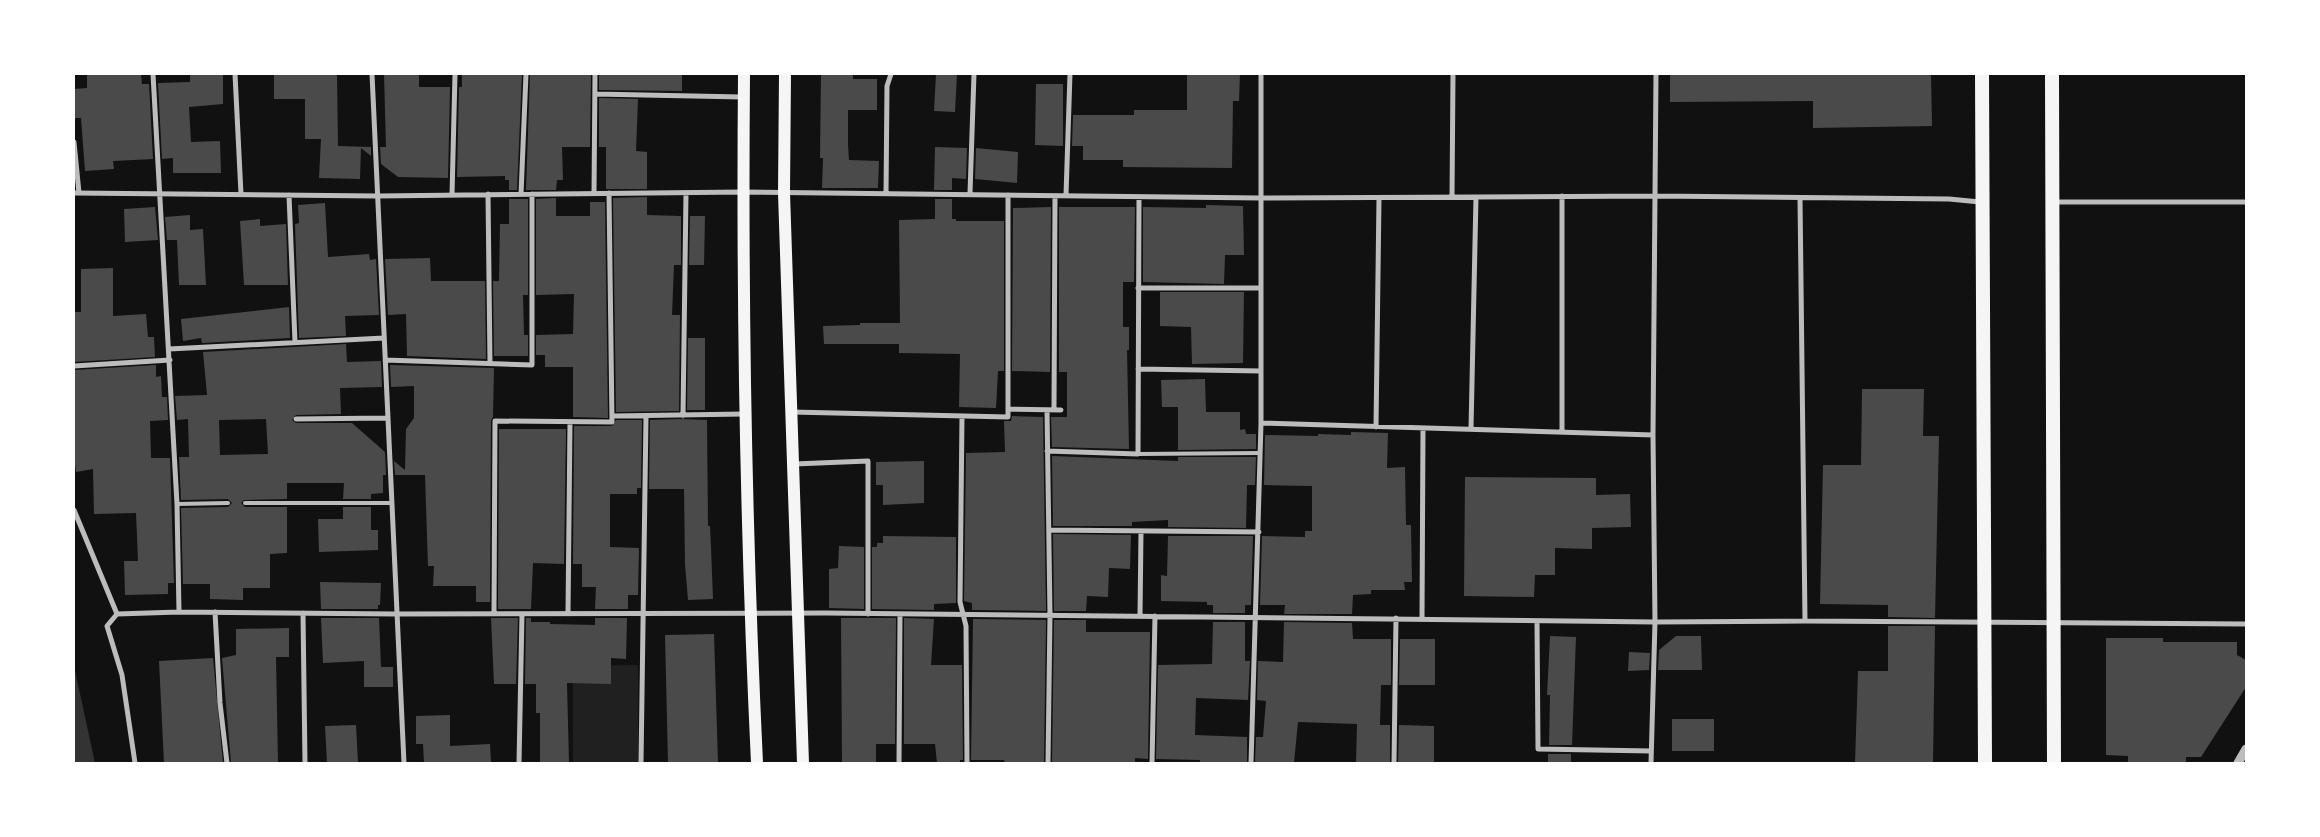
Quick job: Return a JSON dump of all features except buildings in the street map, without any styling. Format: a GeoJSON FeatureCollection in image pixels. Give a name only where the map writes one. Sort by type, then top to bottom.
{"type":"FeatureCollection","features":[{"type":"Feature","properties":{"kind":"highway"},"geometry":{"type":"LineString","coordinates":[[1982,74],[1984,763]]}},
{"type":"Feature","properties":{"kind":"highway"},"geometry":{"type":"LineString","coordinates":[[2052,74],[2054,763]]}},
{"type":"Feature","properties":{"kind":"main road"},"geometry":{"type":"LineString","coordinates":[[744,74],[743,192],[746,414],[750,614],[757,763]]}},
{"type":"Feature","properties":{"kind":"main road"},"geometry":{"type":"LineString","coordinates":[[785,74],[784,193],[803,763]]}},
{"type":"Feature","properties":{"kind":"street"},"geometry":{"type":"LineString","coordinates":[[152,74],[158,194],[170,360],[177,504],[179,612]]}},
{"type":"Feature","properties":{"kind":"street"},"geometry":{"type":"LineString","coordinates":[[235,74],[241,194]]}},
{"type":"Feature","properties":{"kind":"street"},"geometry":{"type":"LineString","coordinates":[[372,74],[404,763]]}},
{"type":"Feature","properties":{"kind":"street"},"geometry":{"type":"LineString","coordinates":[[452,195],[454,74]]}},
{"type":"Feature","properties":{"kind":"street"},"geometry":{"type":"LineString","coordinates":[[522,194],[526,74]]}},
{"type":"Feature","properties":{"kind":"street"},"geometry":{"type":"LineString","coordinates":[[594,194],[595,74]]}},
{"type":"Feature","properties":{"kind":"street"},"geometry":{"type":"LineString","coordinates":[[886,194],[887,86],[891,74]]}},
{"type":"Feature","properties":{"kind":"street"},"geometry":{"type":"LineString","coordinates":[[970,193],[974,74]]}},
{"type":"Feature","properties":{"kind":"street"},"geometry":{"type":"LineString","coordinates":[[1066,195],[1070,74]]}},
{"type":"Feature","properties":{"kind":"street"},"geometry":{"type":"LineString","coordinates":[[1251,763],[1261,423],[1261,74]]}},
{"type":"Feature","properties":{"kind":"street"},"geometry":{"type":"LineString","coordinates":[[1452,197],[1453,74]]}},
{"type":"Feature","properties":{"kind":"street"},"geometry":{"type":"LineString","coordinates":[[1651,763],[1655,622],[1653,435],[1657,196],[1656,74]]}},
{"type":"Feature","properties":{"kind":"street"},"geometry":{"type":"LineString","coordinates":[[595,94],[744,97]]}},
{"type":"Feature","properties":{"kind":"street"},"geometry":{"type":"LineString","coordinates":[[74,142],[76,193],[377,196],[743,192],[970,193],[1055,196],[1261,198],[1657,196],[1949,199],[1983,202]]}},
{"type":"Feature","properties":{"kind":"street"},"geometry":{"type":"LineString","coordinates":[[683,416],[686,192]]}},
{"type":"Feature","properties":{"kind":"street"},"geometry":{"type":"LineString","coordinates":[[494,614],[495,421],[612,422],[610,193]]}},
{"type":"Feature","properties":{"kind":"street"},"geometry":{"type":"LineString","coordinates":[[488,194],[490,364]]}},
{"type":"Feature","properties":{"kind":"street"},"geometry":{"type":"LineString","coordinates":[[385,360],[532,365],[532,194]]}},
{"type":"Feature","properties":{"kind":"street"},"geometry":{"type":"LineString","coordinates":[[289,195],[295,342]]}},
{"type":"Feature","properties":{"kind":"street"},"geometry":{"type":"LineString","coordinates":[[791,412],[1008,417],[1008,195]]}},
{"type":"Feature","properties":{"kind":"street"},"geometry":{"type":"LineString","coordinates":[[1054,409],[1055,196]]}},
{"type":"Feature","properties":{"kind":"street"},"geometry":{"type":"LineString","coordinates":[[1047,451],[1138,454],[1139,196]]}},
{"type":"Feature","properties":{"kind":"street"},"geometry":{"type":"LineString","coordinates":[[1562,196],[1562,432]]}},
{"type":"Feature","properties":{"kind":"street"},"geometry":{"type":"LineString","coordinates":[[1471,429],[1476,197]]}},
{"type":"Feature","properties":{"kind":"street"},"geometry":{"type":"LineString","coordinates":[[1376,426],[1379,198]]}},
{"type":"Feature","properties":{"kind":"street"},"geometry":{"type":"LineString","coordinates":[[1800,198],[1805,621]]}},
{"type":"Feature","properties":{"kind":"street"},"geometry":{"type":"LineString","coordinates":[[2052,202],[2246,202]]}},
{"type":"Feature","properties":{"kind":"street"},"geometry":{"type":"LineString","coordinates":[[1138,288],[1261,288]]}},
{"type":"Feature","properties":{"kind":"street"},"geometry":{"type":"LineString","coordinates":[[169,349],[384,338]]}},
{"type":"Feature","properties":{"kind":"street"},"geometry":{"type":"LineString","coordinates":[[74,366],[170,360]]}},
{"type":"Feature","properties":{"kind":"street"},"geometry":{"type":"LineString","coordinates":[[1138,369],[1261,371]]}},
{"type":"Feature","properties":{"kind":"street"},"geometry":{"type":"LineString","coordinates":[[1008,409],[1061,410]]}},
{"type":"Feature","properties":{"kind":"street"},"geometry":{"type":"LineString","coordinates":[[1046,410],[1050,615],[1048,763]]}},
{"type":"Feature","properties":{"kind":"street"},"geometry":{"type":"LineString","coordinates":[[612,416],[646,417],[746,414]]}},
{"type":"Feature","properties":{"kind":"street"},"geometry":{"type":"LineString","coordinates":[[962,416],[960,602],[966,626],[966,763]]}},
{"type":"Feature","properties":{"kind":"street"},"geometry":{"type":"LineString","coordinates":[[641,763],[646,417]]}},
{"type":"Feature","properties":{"kind":"street"},"geometry":{"type":"LineString","coordinates":[[296,419],[387,418]]}},
{"type":"Feature","properties":{"kind":"street"},"geometry":{"type":"LineString","coordinates":[[568,614],[570,422]]}},
{"type":"Feature","properties":{"kind":"street"},"geometry":{"type":"LineString","coordinates":[[1261,423],[1653,435]]}},
{"type":"Feature","properties":{"kind":"street"},"geometry":{"type":"LineString","coordinates":[[1422,618],[1423,428]]}},
{"type":"Feature","properties":{"kind":"street"},"geometry":{"type":"LineString","coordinates":[[793,464],[868,461],[868,614]]}},
{"type":"Feature","properties":{"kind":"street"},"geometry":{"type":"LineString","coordinates":[[74,510],[117,614]]}},
{"type":"Feature","properties":{"kind":"street"},"geometry":{"type":"LineString","coordinates":[[1049,530],[1259,532]]}},
{"type":"Feature","properties":{"kind":"street"},"geometry":{"type":"LineString","coordinates":[[1140,616],[1141,532]]}},
{"type":"Feature","properties":{"kind":"street"},"geometry":{"type":"LineString","coordinates":[[135,763],[122,675],[107,626],[117,614],[179,612],[396,614],[797,613],[1422,618],[1655,622],[1805,621],[1984,624],[2246,624]]}},
{"type":"Feature","properties":{"kind":"street"},"geometry":{"type":"LineString","coordinates":[[215,612],[220,703],[227,763]]}},
{"type":"Feature","properties":{"kind":"street"},"geometry":{"type":"LineString","coordinates":[[303,613],[305,763]]}},
{"type":"Feature","properties":{"kind":"street"},"geometry":{"type":"LineString","coordinates":[[519,763],[522,614]]}},
{"type":"Feature","properties":{"kind":"street"},"geometry":{"type":"LineString","coordinates":[[899,763],[900,614]]}},
{"type":"Feature","properties":{"kind":"street"},"geometry":{"type":"LineString","coordinates":[[1152,763],[1155,616]]}},
{"type":"Feature","properties":{"kind":"street"},"geometry":{"type":"LineString","coordinates":[[1394,763],[1396,618]]}},
{"type":"Feature","properties":{"kind":"street"},"geometry":{"type":"LineString","coordinates":[[1537,621],[1538,749],[1651,751]]}},
{"type":"Feature","properties":{"kind":"street"},"geometry":{"type":"LineString","coordinates":[[2238,763],[2246,749]]}},
{"type":"Feature","properties":{"kind":"lane"},"geometry":{"type":"LineString","coordinates":[[1138,454],[1260,453]]}},
{"type":"Feature","properties":{"kind":"lane"},"geometry":{"type":"LineString","coordinates":[[177,504],[228,503]]}},
{"type":"Feature","properties":{"kind":"lane"},"geometry":{"type":"LineString","coordinates":[[245,503],[391,503]]}},
{"type":"Feature","properties":{"kind":"shaded area"},"geometry":{"type":"Polygon","coordinates":[[[638,665],[638,763],[573,763],[573,666],[638,665]]]}},
{"type":"Feature","properties":{"kind":"shaded area"},"geometry":{"type":"Polygon","coordinates":[[[74,666],[95,763],[75,763],[74,666]]]}}]}
